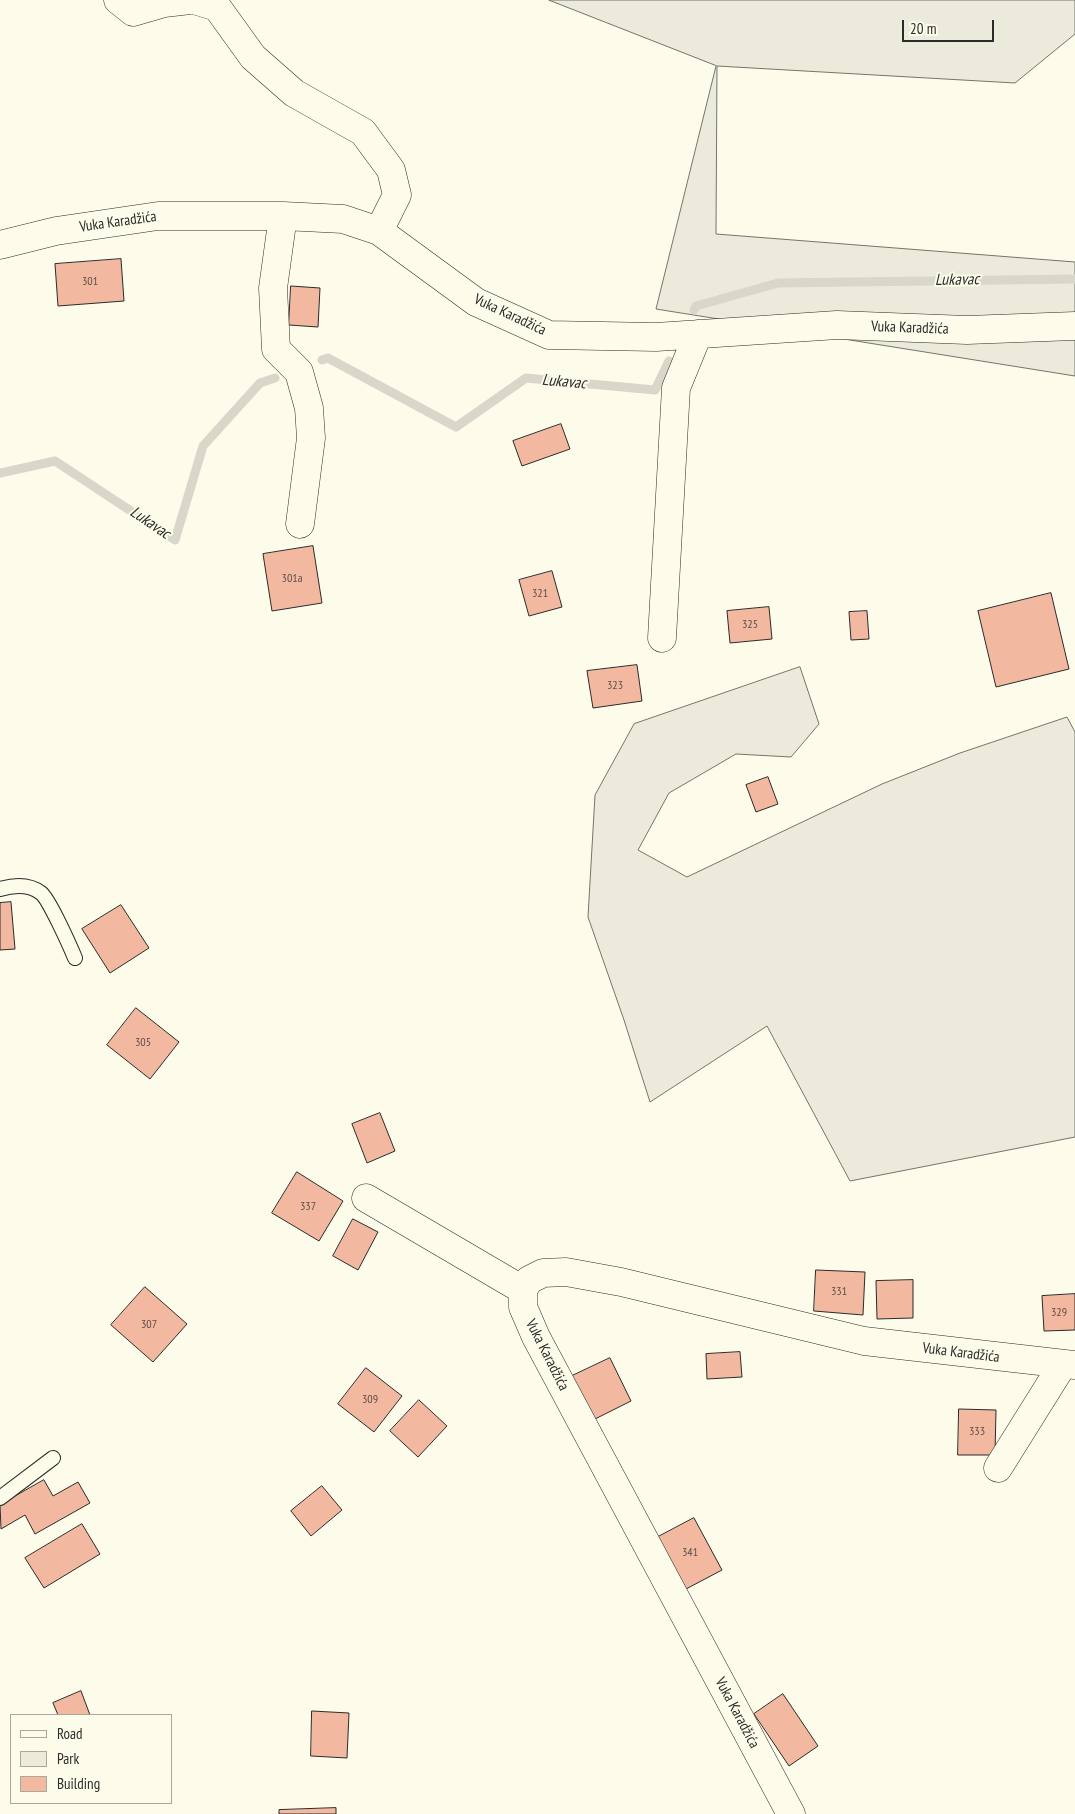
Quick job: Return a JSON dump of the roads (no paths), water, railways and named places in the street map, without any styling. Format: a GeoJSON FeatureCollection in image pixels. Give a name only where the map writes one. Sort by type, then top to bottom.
{"type":"FeatureCollection","features":[{"type":"Feature","properties":{"kind":"street"},"geometry":{"type":"LineString","coordinates":[[118,0],[133,12],[164,3],[190,0]]}},
{"type":"Feature","properties":{"kind":"street"},"geometry":{"type":"LineString","coordinates":[[194,0],[217,7],[253,57],[294,92],[363,132],[391,170],[397,195],[379,231]]}},
{"type":"Feature","properties":{"kind":"street","name":"Vuka Karadžića"},"geometry":{"type":"LineString","coordinates":[[0,245],[56,231],[158,216],[284,216],[343,219],[379,231],[476,302],[548,335],[656,337],[837,325],[967,330],[1075,326]]}},
{"type":"Feature","properties":{"kind":"street"},"geometry":{"type":"LineString","coordinates":[[284,216],[273,288],[276,349],[299,372],[309,408],[311,438],[300,524]]}},
{"type":"Feature","properties":{"kind":"street"},"geometry":{"type":"LineString","coordinates":[[662,638],[676,388],[698,334]]}},
{"type":"Feature","properties":{"kind":"street"},"geometry":{"type":"LineString","coordinates":[[366,1198],[523,1290]]}},
{"type":"Feature","properties":{"kind":"street","name":"Vuka Karadžića"},"geometry":{"type":"LineString","coordinates":[[791,1814],[536,1337],[523,1307],[523,1290],[529,1280],[543,1273],[566,1272],[621,1282],[864,1341],[1069,1365]]}},
{"type":"Feature","properties":{"kind":"street"},"geometry":{"type":"LineString","coordinates":[[998,1468],[1069,1365]]}},
{"type":"Feature","properties":{"kind":"lane"},"geometry":{"type":"LineString","coordinates":[[0,889],[26,886],[42,893],[64,932],[75,958]]}},
{"type":"Feature","properties":{"kind":"lane"},"geometry":{"type":"LineString","coordinates":[[0,1498],[53,1458]]}},
{"type":"Feature","properties":{"kind":"waterway","name":"Lukavac"},"geometry":{"type":"LineString","coordinates":[[694,310],[696,306],[778,283],[1075,279]]}},
{"type":"Feature","properties":{"kind":"waterway","name":"Lukavac"},"geometry":{"type":"LineString","coordinates":[[322,360],[328,358],[456,427],[526,378],[655,390],[669,361]]}},
{"type":"Feature","properties":{"kind":"waterway","name":"Lukavac"},"geometry":{"type":"LineString","coordinates":[[0,473],[55,461],[175,540],[203,446],[260,383],[275,378]]}}]}
